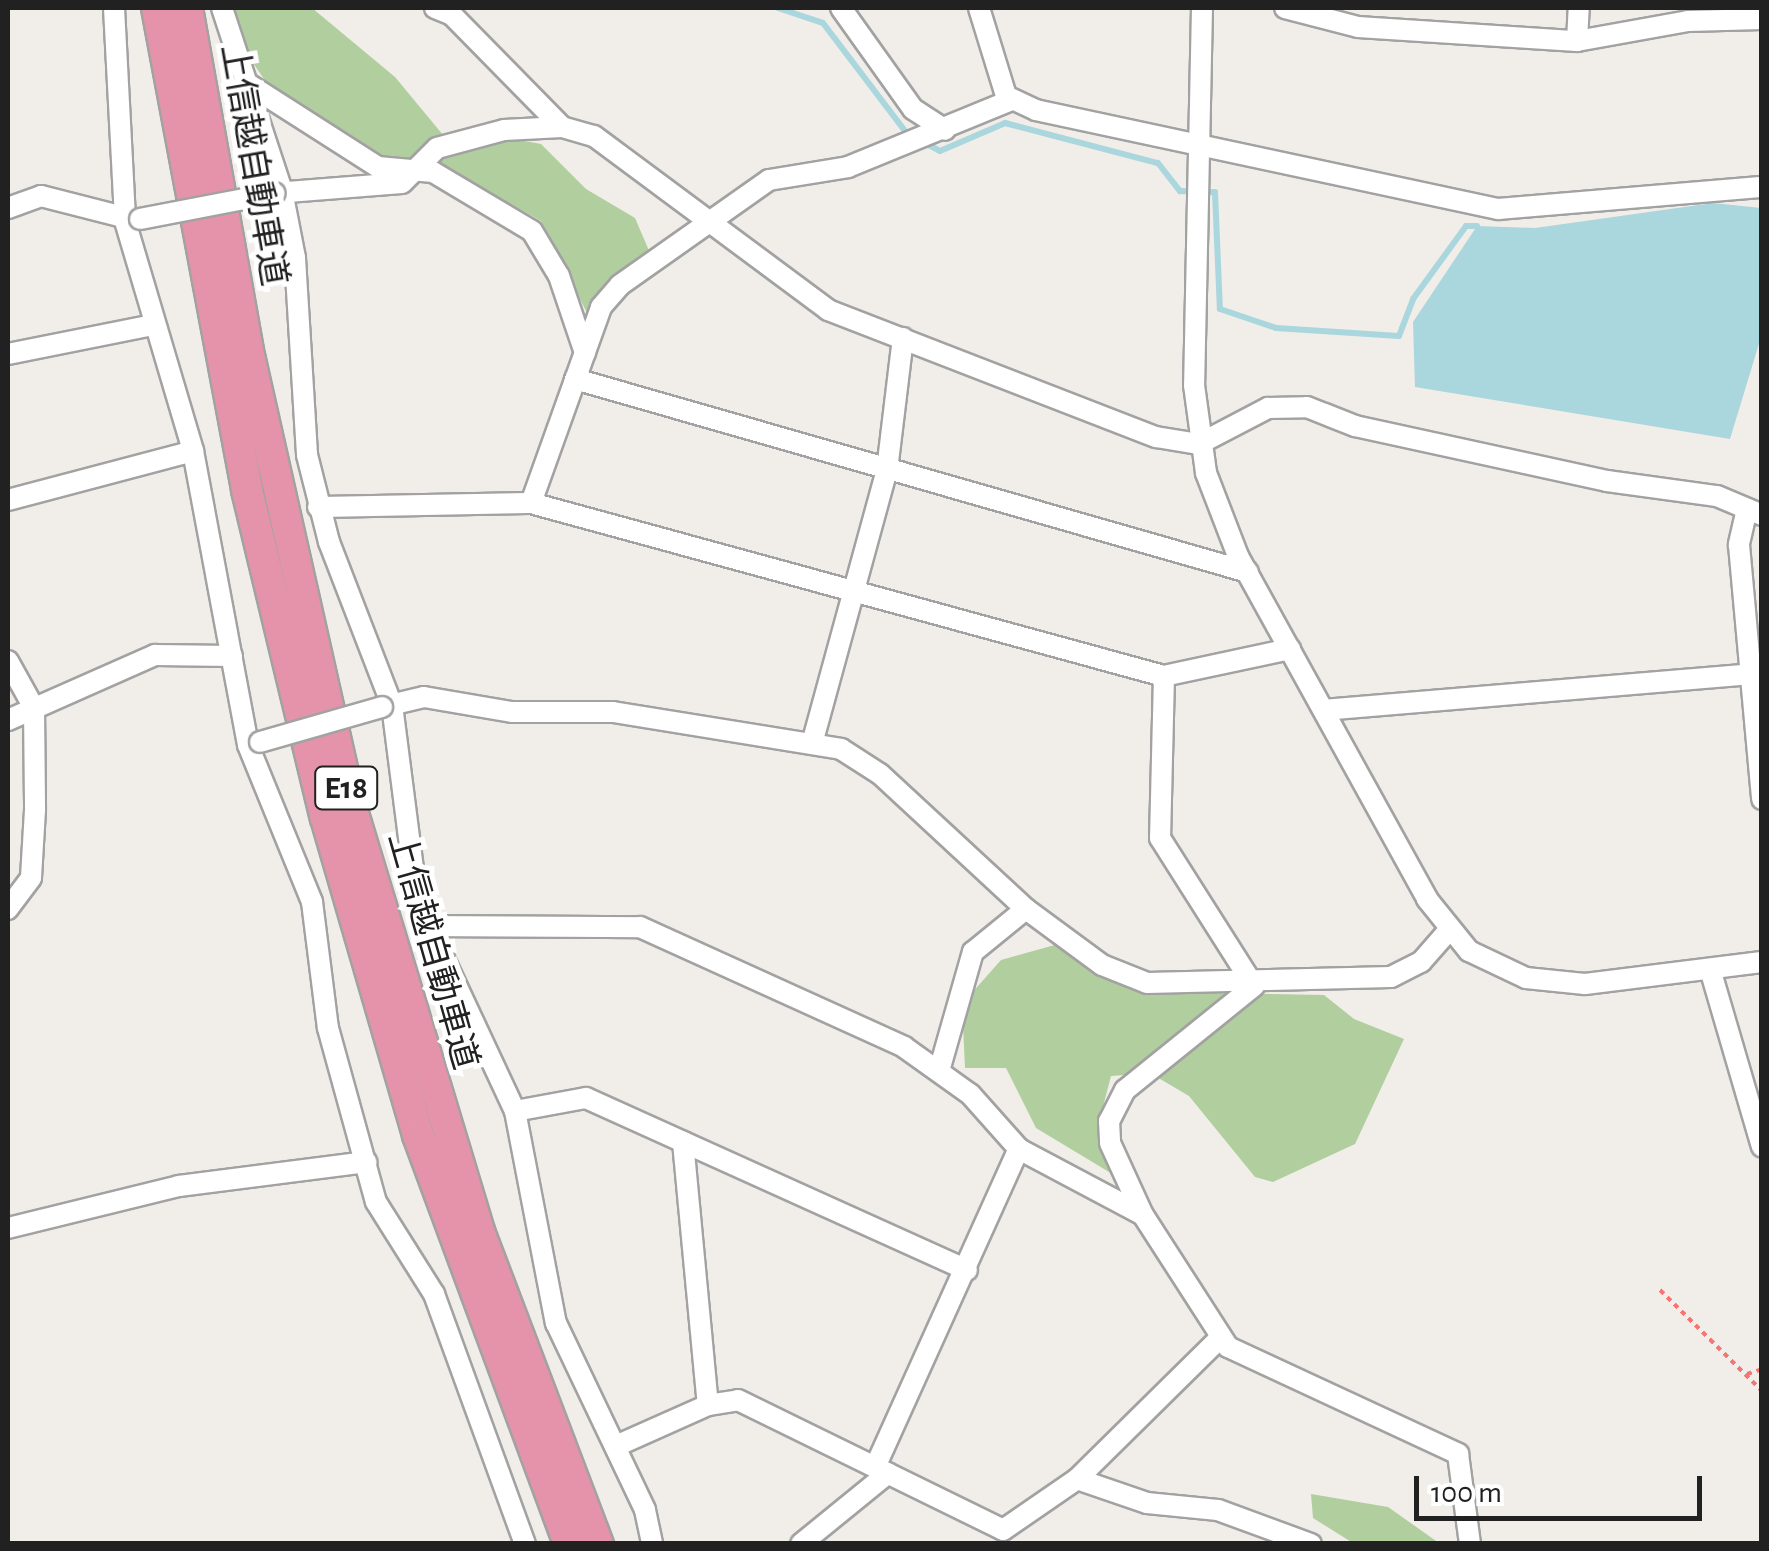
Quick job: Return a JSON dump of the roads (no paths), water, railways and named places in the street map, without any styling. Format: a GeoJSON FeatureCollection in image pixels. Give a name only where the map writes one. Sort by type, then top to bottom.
{"type":"FeatureCollection","features":[{"type":"Feature","properties":{"kind":"highway","name":"上信越自動車道"},"geometry":{"type":"LineString","coordinates":[[157,8],[244,473],[326,818],[418,1135],[569,1544]]}},
{"type":"Feature","properties":{"kind":"highway","name":"上信越自動車道"},"geometry":{"type":"LineString","coordinates":[[187,8],[272,470],[356,824],[474,1216],[598,1544]]}},
{"type":"Feature","properties":{"kind":"street"},"geometry":{"type":"LineString","coordinates":[[114,8],[132,220],[153,325],[193,451],[232,656],[254,743],[312,902],[328,1028],[376,1202],[434,1294],[525,1544]]}},
{"type":"Feature","properties":{"kind":"street"},"geometry":{"type":"LineString","coordinates":[[222,8],[295,258],[307,455],[318,507],[387,706],[411,877],[515,1112],[556,1322],[616,1446],[652,1544]]}},
{"type":"Feature","properties":{"kind":"street"},"geometry":{"type":"LineString","coordinates":[[435,8],[452,15],[562,127]]}},
{"type":"Feature","properties":{"kind":"street"},"geometry":{"type":"LineString","coordinates":[[842,8],[913,109],[939,132]]}},
{"type":"Feature","properties":{"kind":"street"},"geometry":{"type":"LineString","coordinates":[[979,8],[1012,100]]}},
{"type":"Feature","properties":{"kind":"street"},"geometry":{"type":"LineString","coordinates":[[1202,8],[1194,385],[1199,444],[1216,506],[1248,572],[1448,930],[1506,971],[1561,985],[1762,962]]}},
{"type":"Feature","properties":{"kind":"street"},"geometry":{"type":"LineString","coordinates":[[1284,8],[1358,27],[1577,41],[1688,21],[1762,19]]}},
{"type":"Feature","properties":{"kind":"street"},"geometry":{"type":"LineString","coordinates":[[1577,41],[1579,8]]}},
{"type":"Feature","properties":{"kind":"street"},"geometry":{"type":"LineString","coordinates":[[244,82],[378,168],[433,172],[532,231],[560,276],[585,353]]}},
{"type":"Feature","properties":{"kind":"street"},"geometry":{"type":"LineString","coordinates":[[531,503],[601,307],[620,285],[704,222],[769,180],[848,167],[1012,100],[1499,209],[1762,187]]}},
{"type":"Feature","properties":{"kind":"street"},"geometry":{"type":"LineString","coordinates":[[8,208],[41,196],[132,220],[278,192],[402,183],[437,148],[504,130],[562,127],[594,136],[704,222],[828,310],[1156,437],[1199,444],[1268,408],[1308,407],[1355,426],[1717,496],[1754,512],[1739,545],[1756,674],[1762,799]]}},
{"type":"Feature","properties":{"kind":"street"},"geometry":{"type":"LineString","coordinates":[[8,354],[153,325]]}},
{"type":"Feature","properties":{"kind":"street"},"geometry":{"type":"LineString","coordinates":[[813,740],[857,592],[887,470],[903,338]]}},
{"type":"Feature","properties":{"kind":"street"},"geometry":{"type":"LineString","coordinates":[[575,379],[1248,572]]}},
{"type":"Feature","properties":{"kind":"street"},"geometry":{"type":"LineString","coordinates":[[8,500],[193,451]]}},
{"type":"Feature","properties":{"kind":"street"},"geometry":{"type":"LineString","coordinates":[[318,507],[531,503],[1164,676],[1290,649]]}},
{"type":"Feature","properties":{"kind":"street"},"geometry":{"type":"LineString","coordinates":[[8,720],[155,655],[232,656]]}},
{"type":"Feature","properties":{"kind":"street"},"geometry":{"type":"LineString","coordinates":[[8,661],[34,708],[31,878],[8,909]]}},
{"type":"Feature","properties":{"kind":"street"},"geometry":{"type":"LineString","coordinates":[[1324,710],[1756,674]]}},
{"type":"Feature","properties":{"kind":"street"},"geometry":{"type":"LineString","coordinates":[[1164,676],[1160,838],[1254,986]]}},
{"type":"Feature","properties":{"kind":"street"},"geometry":{"type":"LineString","coordinates":[[254,743],[424,697],[512,712],[613,712],[813,740],[880,774],[1026,908],[1102,964],[1147,983],[1254,986],[1391,978],[1421,962],[1448,930]]}},
{"type":"Feature","properties":{"kind":"street"},"geometry":{"type":"LineString","coordinates":[[939,1071],[974,952],[1026,908]]}},
{"type":"Feature","properties":{"kind":"street"},"geometry":{"type":"LineString","coordinates":[[431,926],[624,922],[904,1048],[939,1071],[1020,1149],[1143,1215]]}},
{"type":"Feature","properties":{"kind":"street"},"geometry":{"type":"LineString","coordinates":[[1710,969],[1762,1147]]}},
{"type":"Feature","properties":{"kind":"street"},"geometry":{"type":"LineString","coordinates":[[1254,986],[1125,1090],[1115,1108],[1110,1143],[1143,1215],[1220,1338],[1458,1454],[1470,1544]]}},
{"type":"Feature","properties":{"kind":"street"},"geometry":{"type":"LineString","coordinates":[[515,1112],[586,1098],[966,1270]]}},
{"type":"Feature","properties":{"kind":"street"},"geometry":{"type":"LineString","coordinates":[[683,1142],[708,1405]]}},
{"type":"Feature","properties":{"kind":"street"},"geometry":{"type":"LineString","coordinates":[[801,1544],[882,1469],[1020,1149]]}},
{"type":"Feature","properties":{"kind":"street"},"geometry":{"type":"LineString","coordinates":[[8,1228],[179,1186],[366,1162]]}},
{"type":"Feature","properties":{"kind":"street"},"geometry":{"type":"LineString","coordinates":[[616,1446],[708,1405],[738,1400],[882,1469],[1004,1537],[1077,1480],[1220,1338]]}},
{"type":"Feature","properties":{"kind":"street"},"geometry":{"type":"LineString","coordinates":[[1077,1480],[1147,1503],[1218,1510],[1311,1544]]}},
{"type":"Feature","properties":{"kind":"water"},"geometry":{"type":"Polygon","coordinates":[[[1713,203],[1761,208],[1761,337],[1730,439],[1415,387],[1413,322],[1477,226],[1535,228],[1713,203]]]}},
{"type":"Feature","properties":{"kind":"waterway"},"geometry":{"type":"LineString","coordinates":[[778,8],[823,23],[908,135]]}},
{"type":"Feature","properties":{"kind":"waterway"},"geometry":{"type":"LineString","coordinates":[[923,142],[940,151],[1005,123],[1158,163],[1180,191],[1215,192],[1220,309],[1276,328],[1399,336],[1413,299],[1466,226],[1477,226]]}}]}
